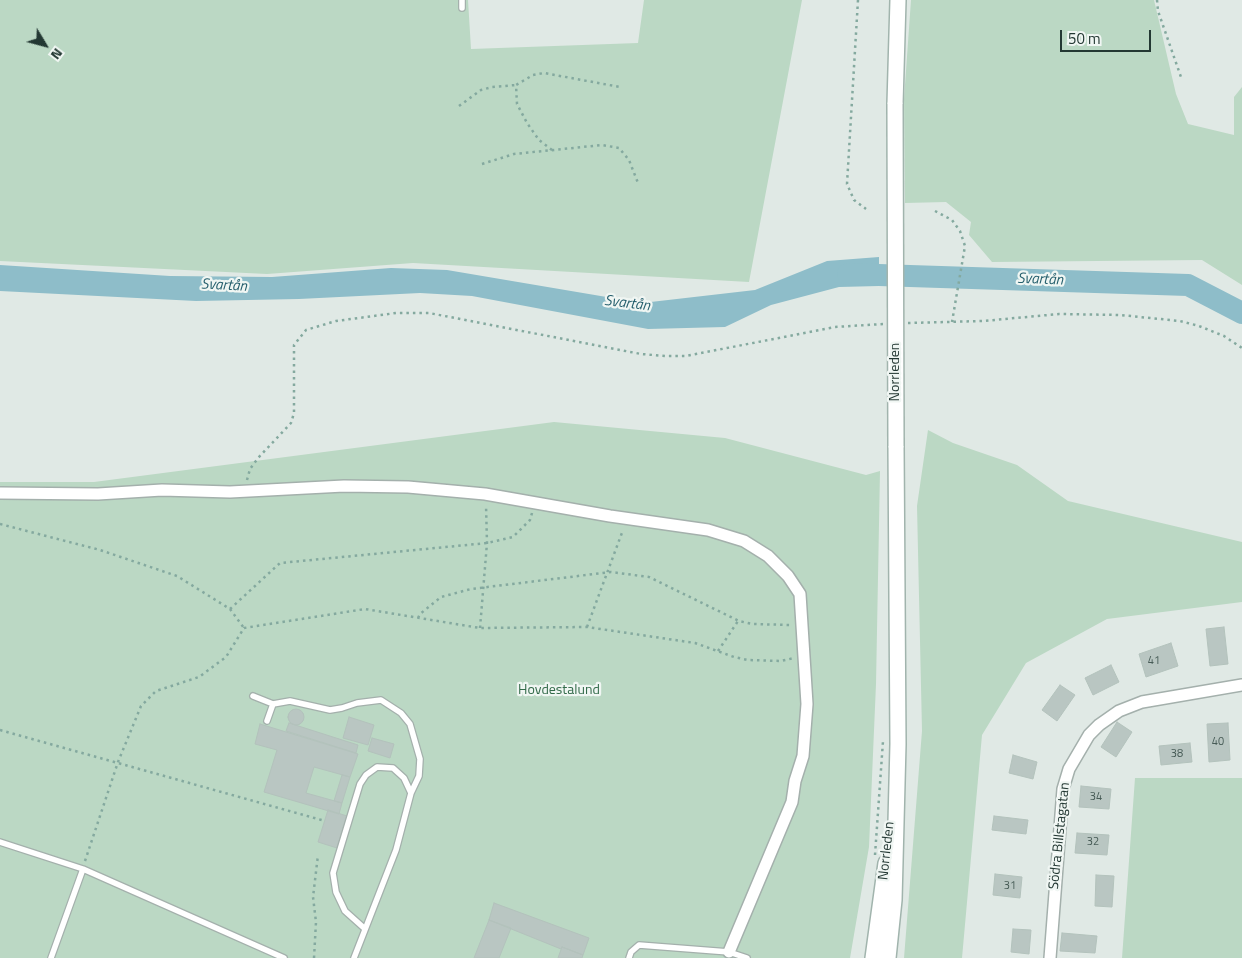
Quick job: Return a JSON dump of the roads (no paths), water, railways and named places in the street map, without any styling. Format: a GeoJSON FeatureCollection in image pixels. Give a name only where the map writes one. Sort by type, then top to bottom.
{"type":"FeatureCollection","features":[{"type":"Feature","properties":{"kind":"main road","name":"Norrleden"},"geometry":{"type":"LineString","coordinates":[[888,958],[894,900],[898,744],[895,104],[898,0]]}},
{"type":"Feature","properties":{"kind":"main road","name":"Norrleden"},"geometry":{"type":"LineString","coordinates":[[873,958],[883,895],[898,744]]}},
{"type":"Feature","properties":{"kind":"street"},"geometry":{"type":"LineString","coordinates":[[0,493],[98,494],[162,490],[244,491],[344,486],[390,487],[485,494],[627,519],[708,530],[744,541],[768,556],[792,582],[800,594],[807,704],[803,756],[795,781],[792,802],[729,952]]}},
{"type":"Feature","properties":{"kind":"street","name":"Södra Billstagatan"},"geometry":{"type":"LineString","coordinates":[[1050,958],[1063,789],[1069,769],[1089,735],[1099,725],[1119,711],[1142,702],[1242,685]]}},
{"type":"Feature","properties":{"kind":"lane"},"geometry":{"type":"LineString","coordinates":[[462,0],[462,8]]}},
{"type":"Feature","properties":{"kind":"lane"},"geometry":{"type":"LineString","coordinates":[[253,696],[273,704],[290,701],[330,710],[357,702],[381,700],[387,702],[410,724],[420,759],[419,776],[411,793],[396,850],[364,928],[354,958]]}},
{"type":"Feature","properties":{"kind":"lane"},"geometry":{"type":"LineString","coordinates":[[267,721],[273,704]]}},
{"type":"Feature","properties":{"kind":"lane"},"geometry":{"type":"LineString","coordinates":[[364,928],[345,911],[336,892],[333,873],[360,784],[366,775],[376,767],[393,768],[404,778],[411,793]]}},
{"type":"Feature","properties":{"kind":"lane"},"geometry":{"type":"LineString","coordinates":[[0,842],[83,869],[284,958]]}},
{"type":"Feature","properties":{"kind":"lane"},"geometry":{"type":"LineString","coordinates":[[51,958],[83,869]]}},
{"type":"Feature","properties":{"kind":"lane"},"geometry":{"type":"LineString","coordinates":[[629,958],[631,952],[638,945],[729,952],[746,958]]}},
{"type":"Feature","properties":{"kind":"water"},"geometry":{"type":"Polygon","coordinates":[[[879,257],[879,286],[839,287],[771,305],[725,327],[648,329],[472,296],[420,293],[299,299],[196,301],[0,291],[0,265],[170,276],[272,277],[391,268],[447,270],[642,303],[755,290],[827,261],[879,257]]]}},
{"type":"Feature","properties":{"kind":"waterway","name":"Svartån"},"geometry":{"type":"LineString","coordinates":[[848,274],[1188,285],[1242,313]]}},
{"type":"Feature","properties":{"kind":"park label","name":"Hovdestalund"},"geometry":{"type":"Point","coordinates":[559,691]}}]}
